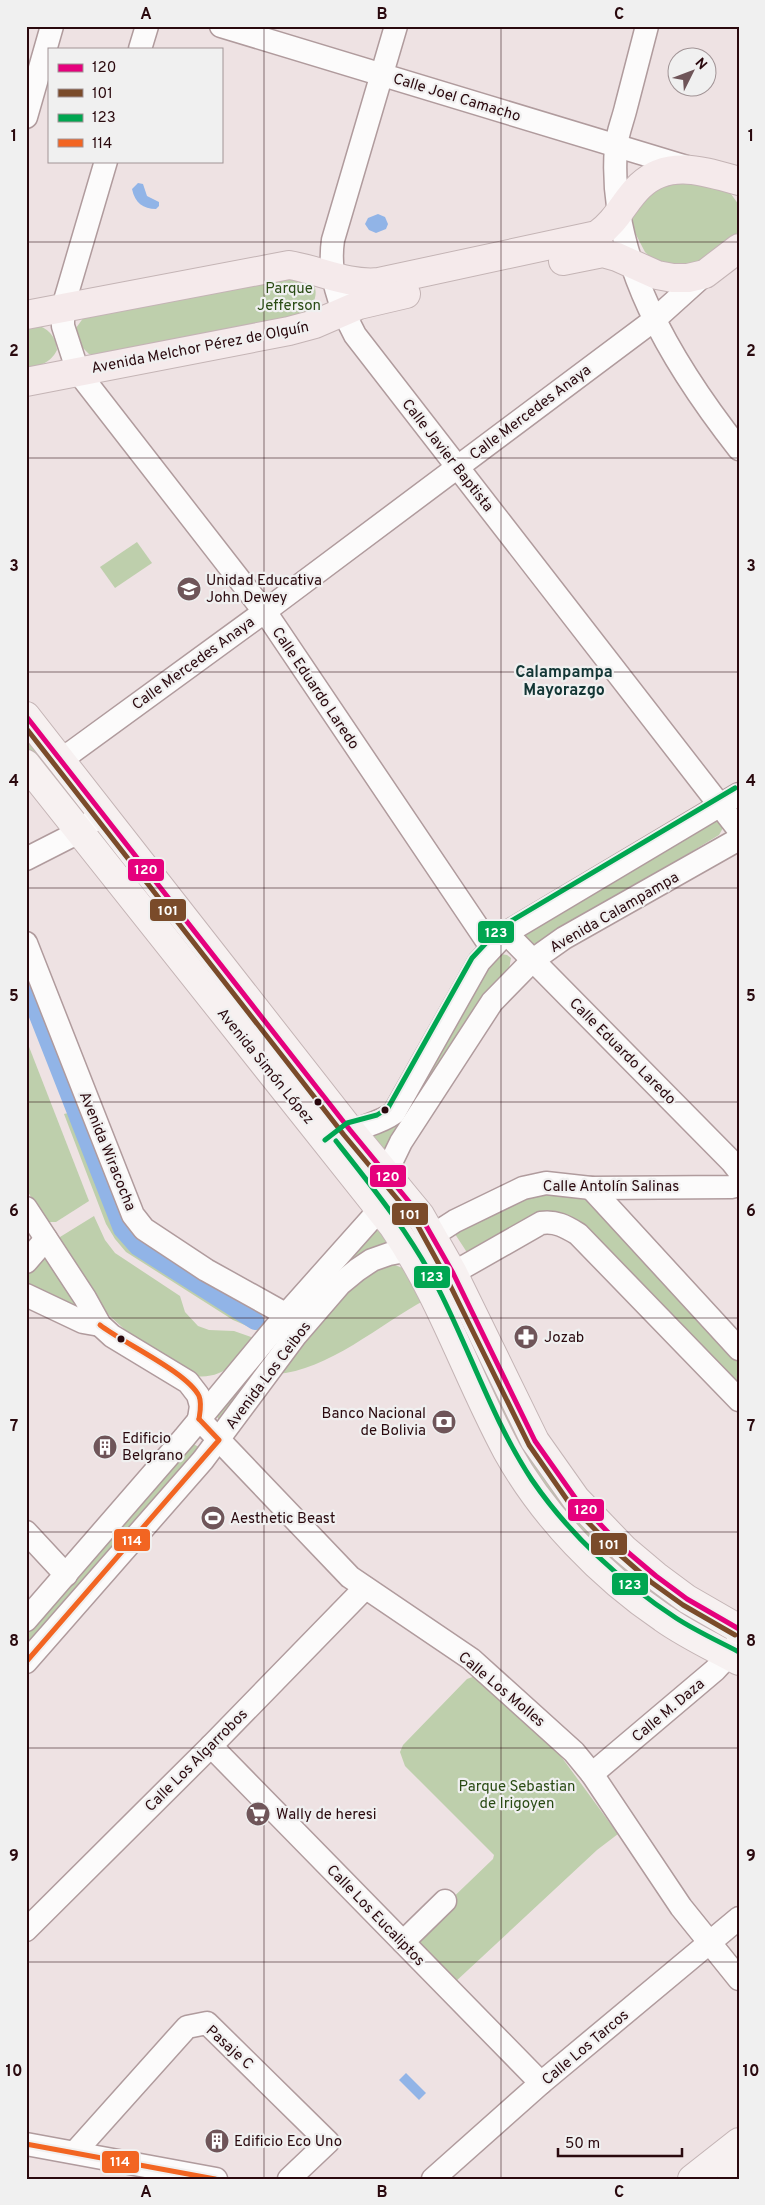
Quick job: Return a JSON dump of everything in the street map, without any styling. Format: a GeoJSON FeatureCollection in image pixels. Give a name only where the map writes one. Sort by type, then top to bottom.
{"type":"FeatureCollection","features":[{"type":"Feature","properties":{"kind":"highway"},"geometry":{"type":"LineString","coordinates":[[26,315],[289,265],[364,283],[379,282],[597,235],[619,214],[640,186],[652,177],[677,169],[693,169],[739,181]]}},
{"type":"Feature","properties":{"kind":"highway"},"geometry":{"type":"LineString","coordinates":[[705,274],[739,248]]}},
{"type":"Feature","properties":{"kind":"highway","name":"Avenida Melchor Pérez de Olguín"},"geometry":{"type":"LineString","coordinates":[[26,382],[289,331],[316,324],[379,300],[603,253],[656,275],[673,278],[705,274]]}},
{"type":"Feature","properties":{"kind":"main road","name":"Avenida Simón López"},"geometry":{"type":"LineString","coordinates":[[26,716],[102,813],[340,1138],[380,1209],[410,1250],[507,1451],[526,1484],[544,1508],[595,1562],[662,1618],[736,1652]]}},
{"type":"Feature","properties":{"kind":"main road","name":"Avenida Simón López"},"geometry":{"type":"LineString","coordinates":[[26,764],[79,832],[340,1138],[386,1173],[433,1236],[454,1273],[535,1440],[576,1499],[624,1549],[656,1576],[687,1599],[739,1629]]}},
{"type":"Feature","properties":{"kind":"main road"},"geometry":{"type":"LineString","coordinates":[[692,2179],[739,2142]]}},
{"type":"Feature","properties":{"kind":"main road"},"geometry":{"type":"LineString","coordinates":[[731,2179],[739,2173]]}},
{"type":"Feature","properties":{"kind":"street"},"geometry":{"type":"LineString","coordinates":[[26,117],[52,26]]}},
{"type":"Feature","properties":{"kind":"street"},"geometry":{"type":"LineString","coordinates":[[140,48],[146,26]]}},
{"type":"Feature","properties":{"kind":"street","name":"Calle Joel Camacho"},"geometry":{"type":"LineString","coordinates":[[221,26],[693,169]]}},
{"type":"Feature","properties":{"kind":"street","name":"Calle Javier Baptista"},"geometry":{"type":"LineString","coordinates":[[396,26],[333,240],[331,257],[333,277],[343,313],[355,336],[739,830]]}},
{"type":"Feature","properties":{"kind":"street"},"geometry":{"type":"LineString","coordinates":[[647,26],[616,146],[616,182],[619,214],[624,238],[654,320],[703,403],[739,449]]}},
{"type":"Feature","properties":{"kind":"street"},"geometry":{"type":"LineString","coordinates":[[63,307],[106,162]]}},
{"type":"Feature","properties":{"kind":"street","name":"Calle Mercedes Anaya"},"geometry":{"type":"LineString","coordinates":[[61,760],[264,612],[654,320],[705,274]]}},
{"type":"Feature","properties":{"kind":"street","name":"Calle Eduardo Laredo"},"geometry":{"type":"LineString","coordinates":[[63,307],[63,326],[78,372],[264,612],[498,940],[533,960],[739,1171]]}},
{"type":"Feature","properties":{"kind":"street","name":"Avenida Calampampa"},"geometry":{"type":"LineString","coordinates":[[386,1173],[401,1142],[407,1113],[465,985],[498,940],[739,794]]}},
{"type":"Feature","properties":{"kind":"street"},"geometry":{"type":"LineString","coordinates":[[26,859],[79,832],[102,813]]}},
{"type":"Feature","properties":{"kind":"street","name":"Avenida Calampampa"},"geometry":{"type":"LineString","coordinates":[[407,1113],[492,1002],[533,960],[564,938],[739,839]]}},
{"type":"Feature","properties":{"kind":"street","name":"Avenida Wiracocha"},"geometry":{"type":"LineString","coordinates":[[26,943],[133,1214],[144,1229],[206,1270],[287,1314]]}},
{"type":"Feature","properties":{"kind":"street","name":"Avenida Calampampa"},"geometry":{"type":"LineString","coordinates":[[340,1138],[380,1122],[394,1113],[407,1113]]}},
{"type":"Feature","properties":{"kind":"street","name":"Calle Antolín Salinas"},"geometry":{"type":"LineString","coordinates":[[410,1250],[455,1221],[523,1188],[546,1183],[591,1188],[739,1185]]}},
{"type":"Feature","properties":{"kind":"street"},"geometry":{"type":"LineString","coordinates":[[626,1224],[630,1204],[644,1186]]}},
{"type":"Feature","properties":{"kind":"street"},"geometry":{"type":"LineString","coordinates":[[591,1188],[739,1349]]}},
{"type":"Feature","properties":{"kind":"street"},"geometry":{"type":"LineString","coordinates":[[26,1208],[85,1298],[100,1325],[112,1336],[188,1382],[198,1395],[201,1406],[199,1419]]}},
{"type":"Feature","properties":{"kind":"street","name":"Avenida Los Ceibos"},"geometry":{"type":"LineString","coordinates":[[26,1620],[287,1314],[380,1209]]}},
{"type":"Feature","properties":{"kind":"street"},"geometry":{"type":"LineString","coordinates":[[429,1286],[541,1223],[552,1221],[578,1234],[739,1400]]}},
{"type":"Feature","properties":{"kind":"street"},"geometry":{"type":"LineString","coordinates":[[26,1262],[46,1240]]}},
{"type":"Feature","properties":{"kind":"street","name":"Avenida Los Ceibos"},"geometry":{"type":"LineString","coordinates":[[26,1662],[219,1440],[281,1354],[340,1284],[372,1260],[410,1250]]}},
{"type":"Feature","properties":{"kind":"street"},"geometry":{"type":"LineString","coordinates":[[26,1295],[83,1322],[100,1325]]}},
{"type":"Feature","properties":{"kind":"street"},"geometry":{"type":"LineString","coordinates":[[188,1382],[213,1380],[239,1372]]}},
{"type":"Feature","properties":{"kind":"street","name":"Calle Los Molles"},"geometry":{"type":"LineString","coordinates":[[199,1419],[350,1577],[471,1660],[494,1678],[574,1752],[592,1774],[681,1907],[739,1979]]}},
{"type":"Feature","properties":{"kind":"street"},"geometry":{"type":"LineString","coordinates":[[26,1532],[66,1575]]}},
{"type":"Feature","properties":{"kind":"street","name":"Calle Los Algarrobos"},"geometry":{"type":"LineString","coordinates":[[26,1930],[211,1746],[365,1588]]}},
{"type":"Feature","properties":{"kind":"street","name":"Calle M. Daza"},"geometry":{"type":"LineString","coordinates":[[592,1774],[736,1652]]}},
{"type":"Feature","properties":{"kind":"street","name":"Calle Los Eucaliptos"},"geometry":{"type":"LineString","coordinates":[[211,1746],[541,2083]]}},
{"type":"Feature","properties":{"kind":"street"},"geometry":{"type":"LineString","coordinates":[[403,1942],[445,1901]]}},
{"type":"Feature","properties":{"kind":"street","name":"Calle Los Tarcos"},"geometry":{"type":"LineString","coordinates":[[433,2179],[541,2083],[739,1918]]}},
{"type":"Feature","properties":{"kind":"street","name":"Pasaje C"},"geometry":{"type":"LineString","coordinates":[[75,2152],[187,2027],[206,2023],[328,2142],[289,2179]]}},
{"type":"Feature","properties":{"kind":"street"},"geometry":{"type":"LineString","coordinates":[[26,2144],[216,2179]]}},
{"type":"Feature","properties":{"kind":"green space"},"geometry":{"type":"Polygon","coordinates":[[[660,180],[719,185],[731,194],[739,205],[739,230],[733,239],[726,246],[686,269],[653,260],[645,252],[633,229],[632,220],[636,207],[660,180]]]}},
{"type":"Feature","properties":{"kind":"green space","name":"Parque Jefferson"},"geometry":{"type":"Polygon","coordinates":[[[289,274],[306,279],[315,287],[314,302],[306,314],[98,356],[89,354],[78,343],[76,328],[84,317],[289,274]]]}},
{"type":"Feature","properties":{"kind":"green space"},"geometry":{"type":"Polygon","coordinates":[[[34,324],[50,333],[55,341],[57,350],[48,361],[26,369],[26,326],[34,324]]]}},
{"type":"Feature","properties":{"kind":"green space"},"geometry":{"type":"Polygon","coordinates":[[[137,542],[152,563],[115,588],[100,567],[137,542]]]}},
{"type":"Feature","properties":{"kind":"green space"},"geometry":{"type":"Polygon","coordinates":[[[26,734],[84,809],[82,811],[75,811],[26,749],[26,734]]]}},
{"type":"Feature","properties":{"kind":"green space"},"geometry":{"type":"Polygon","coordinates":[[[719,816],[724,826],[719,835],[543,942],[533,944],[529,942],[525,934],[719,816]]]}},
{"type":"Feature","properties":{"kind":"green space"},"geometry":{"type":"Polygon","coordinates":[[[501,954],[511,958],[509,969],[412,1106],[408,1104],[490,960],[501,954]]]}},
{"type":"Feature","properties":{"kind":"green space"},"geometry":{"type":"Polygon","coordinates":[[[26,1039],[89,1201],[56,1222],[47,1222],[26,1189],[26,1039]]]}},
{"type":"Feature","properties":{"kind":"green space"},"geometry":{"type":"Polygon","coordinates":[[[68,1113],[111,1220],[129,1246],[262,1328],[259,1331],[233,1320],[126,1252],[106,1224],[64,1114],[68,1113]]]}},
{"type":"Feature","properties":{"kind":"green space"},"geometry":{"type":"Polygon","coordinates":[[[404,1117],[384,1156],[365,1133],[404,1117]]]}},
{"type":"Feature","properties":{"kind":"green space"},"geometry":{"type":"Polygon","coordinates":[[[547,1193],[587,1198],[739,1356],[739,1392],[567,1219],[470,1257],[455,1234],[526,1197],[547,1193]]]}},
{"type":"Feature","properties":{"kind":"green space"},"geometry":{"type":"Polygon","coordinates":[[[94,1216],[105,1240],[115,1253],[180,1296],[185,1312],[198,1326],[209,1330],[234,1331],[257,1339],[237,1361],[223,1372],[214,1375],[194,1376],[133,1337],[102,1309],[58,1243],[60,1237],[94,1216]]]}},
{"type":"Feature","properties":{"kind":"green space"},"geometry":{"type":"Polygon","coordinates":[[[379,1228],[388,1240],[388,1245],[219,1420],[216,1415],[373,1230],[379,1228]]]}},
{"type":"Feature","properties":{"kind":"green space"},"geometry":{"type":"Polygon","coordinates":[[[46,1253],[80,1307],[75,1309],[26,1287],[26,1271],[46,1253]]]}},
{"type":"Feature","properties":{"kind":"green space"},"geometry":{"type":"Polygon","coordinates":[[[390,1263],[405,1269],[425,1300],[334,1356],[315,1365],[276,1374],[360,1278],[390,1263]]]}},
{"type":"Feature","properties":{"kind":"green space"},"geometry":{"type":"Polygon","coordinates":[[[445,1285],[518,1432],[723,1633],[720,1640],[666,1609],[583,1537],[524,1458],[439,1288],[445,1285]]]}},
{"type":"Feature","properties":{"kind":"green space"},"geometry":{"type":"Polygon","coordinates":[[[193,1444],[201,1448],[26,1651],[26,1632],[193,1444]]]}},
{"type":"Feature","properties":{"kind":"green space","name":"Parque Sebastian de Irigoyen"},"geometry":{"type":"Polygon","coordinates":[[[475,1676],[481,1679],[560,1755],[618,1834],[597,1850],[454,1983],[415,1944],[415,1934],[493,1859],[494,1855],[405,1766],[400,1752],[403,1745],[467,1679],[475,1676]]]}},
{"type":"Feature","properties":{"kind":"water"},"geometry":{"type":"Polygon","coordinates":[[[138,183],[143,184],[147,196],[159,202],[159,206],[156,209],[147,208],[137,201],[132,189],[138,183]]]}},
{"type":"Feature","properties":{"kind":"water"},"geometry":{"type":"Polygon","coordinates":[[[378,214],[385,217],[388,224],[386,229],[376,233],[369,230],[365,224],[368,218],[378,214]]]}},
{"type":"Feature","properties":{"kind":"water"},"geometry":{"type":"Polygon","coordinates":[[[406,2073],[426,2093],[419,2100],[399,2080],[406,2073]]]}},
{"type":"Feature","properties":{"kind":"waterway"},"geometry":{"type":"LineString","coordinates":[[26,985],[122,1229],[138,1247],[255,1321]]}},
{"type":"Feature","properties":{"kind":"transit line","name":"120"},"geometry":{"type":"LineString","coordinates":[[26,716],[350,1130],[420,1215],[453,1273],[535,1441],[576,1499],[624,1549],[656,1576],[687,1599],[739,1629]]}},
{"type":"Feature","properties":{"kind":"transit line","name":"101"},"geometry":{"type":"LineString","coordinates":[[26,728],[344,1135],[414,1219],[446,1277],[529,1445],[570,1504],[619,1554],[651,1582],[683,1605],[735,1635]]}},
{"type":"Feature","properties":{"kind":"transit line","name":"123"},"geometry":{"type":"LineString","coordinates":[[325,1140],[347,1123],[377,1115],[388,1108],[472,958],[501,927],[735,788]]}},
{"type":"Feature","properties":{"kind":"transit line","name":"123"},"geometry":{"type":"LineString","coordinates":[[336,1141],[392,1213],[417,1251],[451,1314],[483,1386],[518,1457],[547,1500],[579,1538],[636,1589],[684,1623],[739,1652]]}},
{"type":"Feature","properties":{"kind":"transit line","name":"114"},"geometry":{"type":"LineString","coordinates":[[100,1325],[182,1377],[199,1396],[199,1419]]}},
{"type":"Feature","properties":{"kind":"transit line","name":"114"},"geometry":{"type":"LineString","coordinates":[[26,1662],[219,1440],[199,1419]]}},
{"type":"Feature","properties":{"kind":"transit line","name":"114"},"geometry":{"type":"LineString","coordinates":[[26,2144],[215,2179]]}},
{"type":"Feature","properties":{"kind":"place","name":"Unidad Educativa John Dewey"},"geometry":{"type":"Point","coordinates":[189,589]}},
{"type":"Feature","properties":{"kind":"place","name":"Jozab"},"geometry":{"type":"Point","coordinates":[526,1337]}},
{"type":"Feature","properties":{"kind":"place","name":"Banco Nacional de Bolivia"},"geometry":{"type":"Point","coordinates":[444,1422]}},
{"type":"Feature","properties":{"kind":"place","name":"Edificio Belgrano"},"geometry":{"type":"Point","coordinates":[105,1447]}},
{"type":"Feature","properties":{"kind":"place","name":"Aesthetic Beast"},"geometry":{"type":"Point","coordinates":[213,1518]}},
{"type":"Feature","properties":{"kind":"place","name":"Wally de heresi"},"geometry":{"type":"Point","coordinates":[258,1814]}},
{"type":"Feature","properties":{"kind":"place","name":"Edificio Eco Uno"},"geometry":{"type":"Point","coordinates":[217,2141]}},
{"type":"Feature","properties":{"kind":"district","name":"Calampampa Mayorazgo"},"geometry":{"type":"Point","coordinates":[564,680]}}]}
